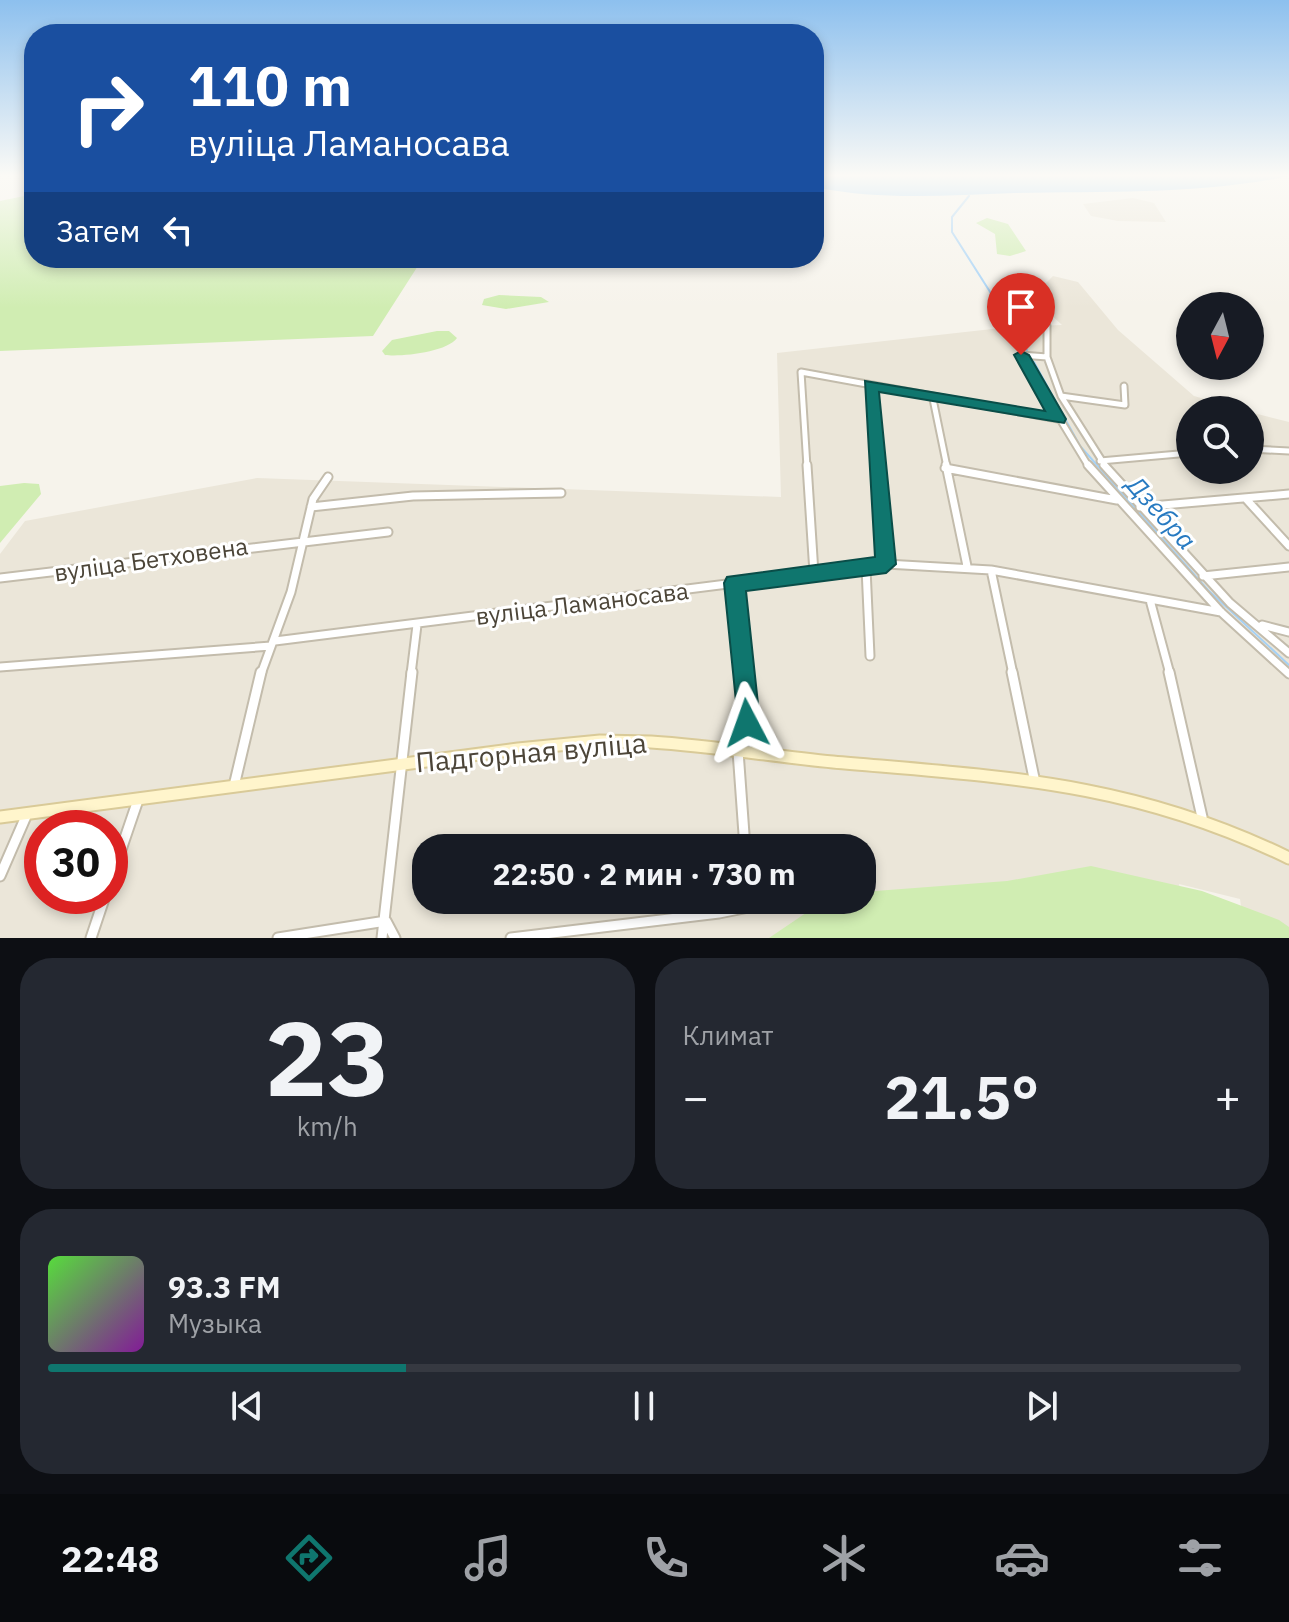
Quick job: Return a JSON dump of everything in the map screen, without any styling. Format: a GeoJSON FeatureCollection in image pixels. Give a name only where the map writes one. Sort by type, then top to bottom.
{"type":"FeatureCollection","features":[{"type":"Feature","properties":{"kind":"street"},"geometry":{"type":"LineString","coordinates":[[1047,326],[1047,357],[1061,396],[1100,461],[1203,576],[1289,653]]}},
{"type":"Feature","properties":{"kind":"street"},"geometry":{"type":"LineString","coordinates":[[1047,357],[1021,355],[1072,445],[1117,500],[1221,612],[1289,674]]}},
{"type":"Feature","properties":{"kind":"street"},"geometry":{"type":"LineString","coordinates":[[814,573],[801,372],[933,399],[1058,419]]}},
{"type":"Feature","properties":{"kind":"street"},"geometry":{"type":"LineString","coordinates":[[870,385],[886,564]]}},
{"type":"Feature","properties":{"kind":"street"},"geometry":{"type":"LineString","coordinates":[[1061,396],[1125,405],[1124,386]]}},
{"type":"Feature","properties":{"kind":"street"},"geometry":{"type":"LineString","coordinates":[[933,399],[967,566]]}},
{"type":"Feature","properties":{"kind":"street"},"geometry":{"type":"LineString","coordinates":[[1264,450],[1289,451]]}},
{"type":"Feature","properties":{"kind":"street"},"geometry":{"type":"LineString","coordinates":[[1100,461],[1176,454]]}},
{"type":"Feature","properties":{"kind":"street"},"geometry":{"type":"LineString","coordinates":[[945,468],[1117,500]]}},
{"type":"Feature","properties":{"kind":"street"},"geometry":{"type":"LineString","coordinates":[[234,786],[263,664],[291,592],[311,507],[328,477]]}},
{"type":"Feature","properties":{"kind":"street"},"geometry":{"type":"LineString","coordinates":[[311,507],[413,496],[561,493]]}},
{"type":"Feature","properties":{"kind":"street"},"geometry":{"type":"LineString","coordinates":[[1140,507],[1289,494]]}},
{"type":"Feature","properties":{"kind":"street"},"geometry":{"type":"LineString","coordinates":[[1247,500],[1289,546]]}},
{"type":"Feature","properties":{"kind":"street","name":"вуліца Бетховена"},"geometry":{"type":"LineString","coordinates":[[0,578],[91,569],[303,539],[388,532]]}},
{"type":"Feature","properties":{"kind":"street","name":"вуліца Ламаносава"},"geometry":{"type":"LineString","coordinates":[[0,667],[273,644],[886,564],[967,566],[1221,612]]}},
{"type":"Feature","properties":{"kind":"street"},"geometry":{"type":"LineString","coordinates":[[1203,576],[1289,567]]}},
{"type":"Feature","properties":{"kind":"street"},"geometry":{"type":"LineString","coordinates":[[866,568],[870,656]]}},
{"type":"Feature","properties":{"kind":"street"},"geometry":{"type":"LineString","coordinates":[[991,570],[1034,778]]}},
{"type":"Feature","properties":{"kind":"street"},"geometry":{"type":"LineString","coordinates":[[735,583],[746,701],[743,751],[745,834]]}},
{"type":"Feature","properties":{"kind":"street"},"geometry":{"type":"LineString","coordinates":[[1150,600],[1187,738],[1202,817]]}},
{"type":"Feature","properties":{"kind":"street"},"geometry":{"type":"LineString","coordinates":[[1258,624],[1289,632]]}},
{"type":"Feature","properties":{"kind":"street"},"geometry":{"type":"LineString","coordinates":[[382,938],[417,625]]}},
{"type":"Feature","properties":{"kind":"street","name":"Падгорная вуліца"},"geometry":{"type":"LineString","coordinates":[[59,810],[402,762],[618,741],[1034,778],[1141,799],[1202,817],[1289,858]]}},
{"type":"Feature","properties":{"kind":"street"},"geometry":{"type":"LineString","coordinates":[[128,829],[138,800]]}},
{"type":"Feature","properties":{"kind":"street","name":"Падгорная вуліца"},"geometry":{"type":"LineString","coordinates":[[0,817],[24,814]]}},
{"type":"Feature","properties":{"kind":"street"},"geometry":{"type":"LineString","coordinates":[[0,876],[24,821]]}},
{"type":"Feature","properties":{"kind":"street"},"geometry":{"type":"LineString","coordinates":[[91,938],[99,914]]}},
{"type":"Feature","properties":{"kind":"street"},"geometry":{"type":"LineString","coordinates":[[511,938],[678,914]]}},
{"type":"Feature","properties":{"kind":"street"},"geometry":{"type":"LineString","coordinates":[[278,938],[386,921]]}},
{"type":"Feature","properties":{"kind":"street"},"geometry":{"type":"LineString","coordinates":[[386,921],[389,932],[395,938]]}},
{"type":"Feature","properties":{"kind":"shaded area"},"geometry":{"type":"Polygon","coordinates":[[[1111,220],[1166,222],[1118,221],[1111,220]]]}},
{"type":"Feature","properties":{"kind":"shaded area"},"geometry":{"type":"Polygon","coordinates":[[[1053,276],[1078,282],[1118,330],[1194,396],[1176,396],[1176,484],[1264,484],[1264,416],[1289,422],[1289,932],[1242,913],[1240,899],[1179,884],[1183,908],[846,938],[0,938],[0,554],[25,521],[257,478],[781,497],[777,353],[1010,327],[1062,325],[1032,297],[1053,276]]]}},
{"type":"Feature","properties":{"kind":"green space"},"geometry":{"type":"Polygon","coordinates":[[[0,220],[24,220],[24,268],[417,268],[373,336],[0,351],[0,220]]]}},
{"type":"Feature","properties":{"kind":"green space"},"geometry":{"type":"Polygon","coordinates":[[[993,220],[1008,224],[1026,251],[1010,256],[997,254],[995,234],[976,223],[993,220]]]}},
{"type":"Feature","properties":{"kind":"green space"},"geometry":{"type":"Polygon","coordinates":[[[499,295],[541,297],[549,302],[506,309],[482,305],[484,299],[499,295]]]}},
{"type":"Feature","properties":{"kind":"green space"},"geometry":{"type":"Polygon","coordinates":[[[449,331],[457,338],[444,347],[413,354],[385,355],[382,351],[392,340],[449,331]]]}},
{"type":"Feature","properties":{"kind":"green space"},"geometry":{"type":"Polygon","coordinates":[[[39,484],[41,494],[0,543],[0,486],[39,484]]]}},
{"type":"Feature","properties":{"kind":"green space"},"geometry":{"type":"Polygon","coordinates":[[[1091,866],[1202,891],[1279,920],[1289,927],[1289,938],[769,938],[804,914],[876,914],[876,891],[1007,881],[1091,866]]]}},
{"type":"Feature","properties":{"kind":"waterway","name":"Дзебра"},"geometry":{"type":"LineString","coordinates":[[952,220],[952,232],[1027,350]]}},
{"type":"Feature","properties":{"kind":"waterway","name":"Дзебра"},"geometry":{"type":"LineString","coordinates":[[1034,362],[1080,446],[1208,590],[1289,665]]}},
{"type":"Feature","properties":{"kind":"route"},"geometry":{"type":"LineString","coordinates":[[747,723],[735,583],[886,564],[870,385],[933,399],[1058,419],[1035,374],[1021,355]]}}]}
